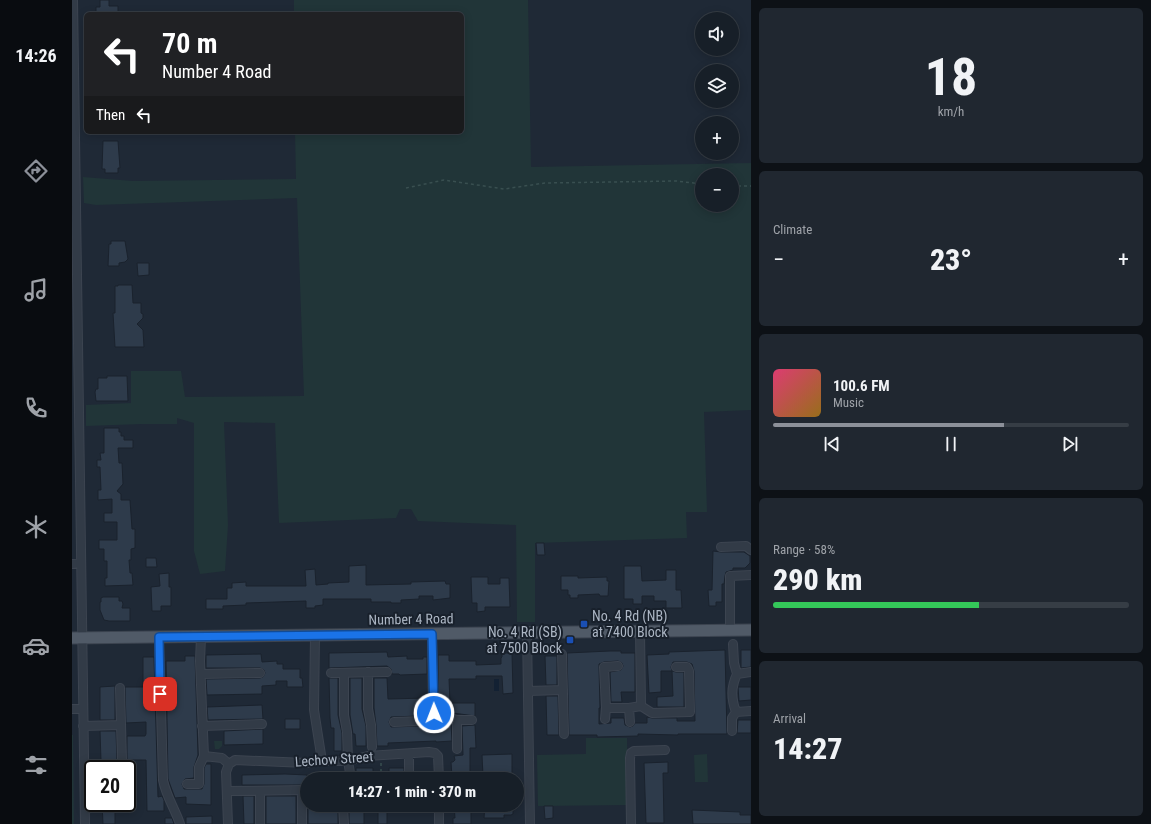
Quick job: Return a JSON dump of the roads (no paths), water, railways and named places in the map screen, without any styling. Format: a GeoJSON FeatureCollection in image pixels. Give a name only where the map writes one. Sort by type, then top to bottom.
{"type":"FeatureCollection","features":[{"type":"Feature","properties":{"kind":"main road","name":"Number 4 Road"},"geometry":{"type":"LineString","coordinates":[[77,638],[751,630]]}},
{"type":"Feature","properties":{"kind":"street"},"geometry":{"type":"LineString","coordinates":[[73,0],[81,563],[77,638],[83,709],[85,824]]}},
{"type":"Feature","properties":{"kind":"street"},"geometry":{"type":"LineString","coordinates":[[721,546],[746,546],[751,550]]}},
{"type":"Feature","properties":{"kind":"street"},"geometry":{"type":"LineString","coordinates":[[72,564],[81,563]]}},
{"type":"Feature","properties":{"kind":"street"},"geometry":{"type":"LineString","coordinates":[[730,630],[730,576],[751,575]]}},
{"type":"Feature","properties":{"kind":"street"},"geometry":{"type":"LineString","coordinates":[[640,631],[641,706]]}},
{"type":"Feature","properties":{"kind":"street"},"geometry":{"type":"LineString","coordinates":[[527,632],[530,824]]}},
{"type":"Feature","properties":{"kind":"street"},"geometry":{"type":"LineString","coordinates":[[432,634],[434,713]]}},
{"type":"Feature","properties":{"kind":"street"},"geometry":{"type":"LineString","coordinates":[[315,635],[314,710],[322,760]]}},
{"type":"Feature","properties":{"kind":"street"},"geometry":{"type":"LineString","coordinates":[[159,637],[163,780],[166,792],[180,824]]}},
{"type":"Feature","properties":{"kind":"street"},"geometry":{"type":"LineString","coordinates":[[188,784],[199,784],[199,767],[204,756],[200,660],[201,637]]}},
{"type":"Feature","properties":{"kind":"street"},"geometry":{"type":"LineString","coordinates":[[733,644],[734,663],[737,674],[732,685],[732,702],[736,712]]}},
{"type":"Feature","properties":{"kind":"street"},"geometry":{"type":"LineString","coordinates":[[562,654],[564,734]]}},
{"type":"Feature","properties":{"kind":"street"},"geometry":{"type":"LineString","coordinates":[[605,719],[606,708],[604,667],[618,666]]}},
{"type":"Feature","properties":{"kind":"street"},"geometry":{"type":"LineString","coordinates":[[606,708],[629,708],[641,706],[652,713],[690,712],[689,671],[687,667],[676,667]]}},
{"type":"Feature","properties":{"kind":"street"},"geometry":{"type":"LineString","coordinates":[[368,672],[368,709],[371,725],[372,747]]}},
{"type":"Feature","properties":{"kind":"street"},"geometry":{"type":"LineString","coordinates":[[331,673],[387,672]]}},
{"type":"Feature","properties":{"kind":"street"},"geometry":{"type":"LineString","coordinates":[[737,674],[751,672]]}},
{"type":"Feature","properties":{"kind":"street"},"geometry":{"type":"LineString","coordinates":[[201,674],[260,673]]}},
{"type":"Feature","properties":{"kind":"street"},"geometry":{"type":"LineString","coordinates":[[344,673],[344,715],[347,732],[350,772]]}},
{"type":"Feature","properties":{"kind":"street"},"geometry":{"type":"LineString","coordinates":[[120,688],[122,760]]}},
{"type":"Feature","properties":{"kind":"street"},"geometry":{"type":"LineString","coordinates":[[528,691],[563,690]]}},
{"type":"Feature","properties":{"kind":"street"},"geometry":{"type":"LineString","coordinates":[[629,708],[630,722]]}},
{"type":"Feature","properties":{"kind":"street"},"geometry":{"type":"LineString","coordinates":[[72,709],[83,709]]}},
{"type":"Feature","properties":{"kind":"street"},"geometry":{"type":"LineString","coordinates":[[736,712],[751,711]]}},
{"type":"Feature","properties":{"kind":"street"},"geometry":{"type":"LineString","coordinates":[[732,731],[732,718],[736,712]]}},
{"type":"Feature","properties":{"kind":"street"},"geometry":{"type":"LineString","coordinates":[[394,722],[421,721],[434,713],[456,720],[472,720]]}},
{"type":"Feature","properties":{"kind":"street"},"geometry":{"type":"LineString","coordinates":[[456,720],[457,749]]}},
{"type":"Feature","properties":{"kind":"street"},"geometry":{"type":"LineString","coordinates":[[202,726],[262,724]]}},
{"type":"Feature","properties":{"kind":"street"},"geometry":{"type":"LineString","coordinates":[[83,726],[121,725]]}},
{"type":"Feature","properties":{"kind":"street"},"geometry":{"type":"LineString","coordinates":[[631,824],[631,753],[634,751],[665,750]]}},
{"type":"Feature","properties":{"kind":"street","name":"Lechow Street"},"geometry":{"type":"LineString","coordinates":[[230,764],[235,760],[306,763],[322,760],[348,761],[368,756],[429,752],[435,753],[438,756],[439,772]]}},
{"type":"Feature","properties":{"kind":"street"},"geometry":{"type":"LineString","coordinates":[[409,754],[410,772]]}},
{"type":"Feature","properties":{"kind":"street"},"geometry":{"type":"LineString","coordinates":[[204,756],[222,758],[230,764],[226,772],[228,824]]}},
{"type":"Feature","properties":{"kind":"street"},"geometry":{"type":"LineString","coordinates":[[227,791],[300,790]]}},
{"type":"Feature","properties":{"kind":"street"},"geometry":{"type":"LineString","coordinates":[[260,791],[260,824]]}},
{"type":"Feature","properties":{"kind":"street"},"geometry":{"type":"LineString","coordinates":[[302,824],[303,812]]}},
{"type":"Feature","properties":{"kind":"street"},"geometry":{"type":"LineString","coordinates":[[343,812],[344,824]]}},
{"type":"Feature","properties":{"kind":"street"},"geometry":{"type":"LineString","coordinates":[[439,812],[439,824]]}},
{"type":"Feature","properties":{"kind":"water"},"geometry":{"type":"Polygon","coordinates":[[[494,679],[499,679],[499,691],[494,691],[494,679]]]}},
{"type":"Feature","properties":{"kind":"place","name":"No. 4 Rd (NB) at 7400 Block"},"geometry":{"type":"Point","coordinates":[584,624]}},
{"type":"Feature","properties":{"kind":"place","name":"No. 4 Rd (SB) at 7500 Block"},"geometry":{"type":"Point","coordinates":[570,640]}}]}
